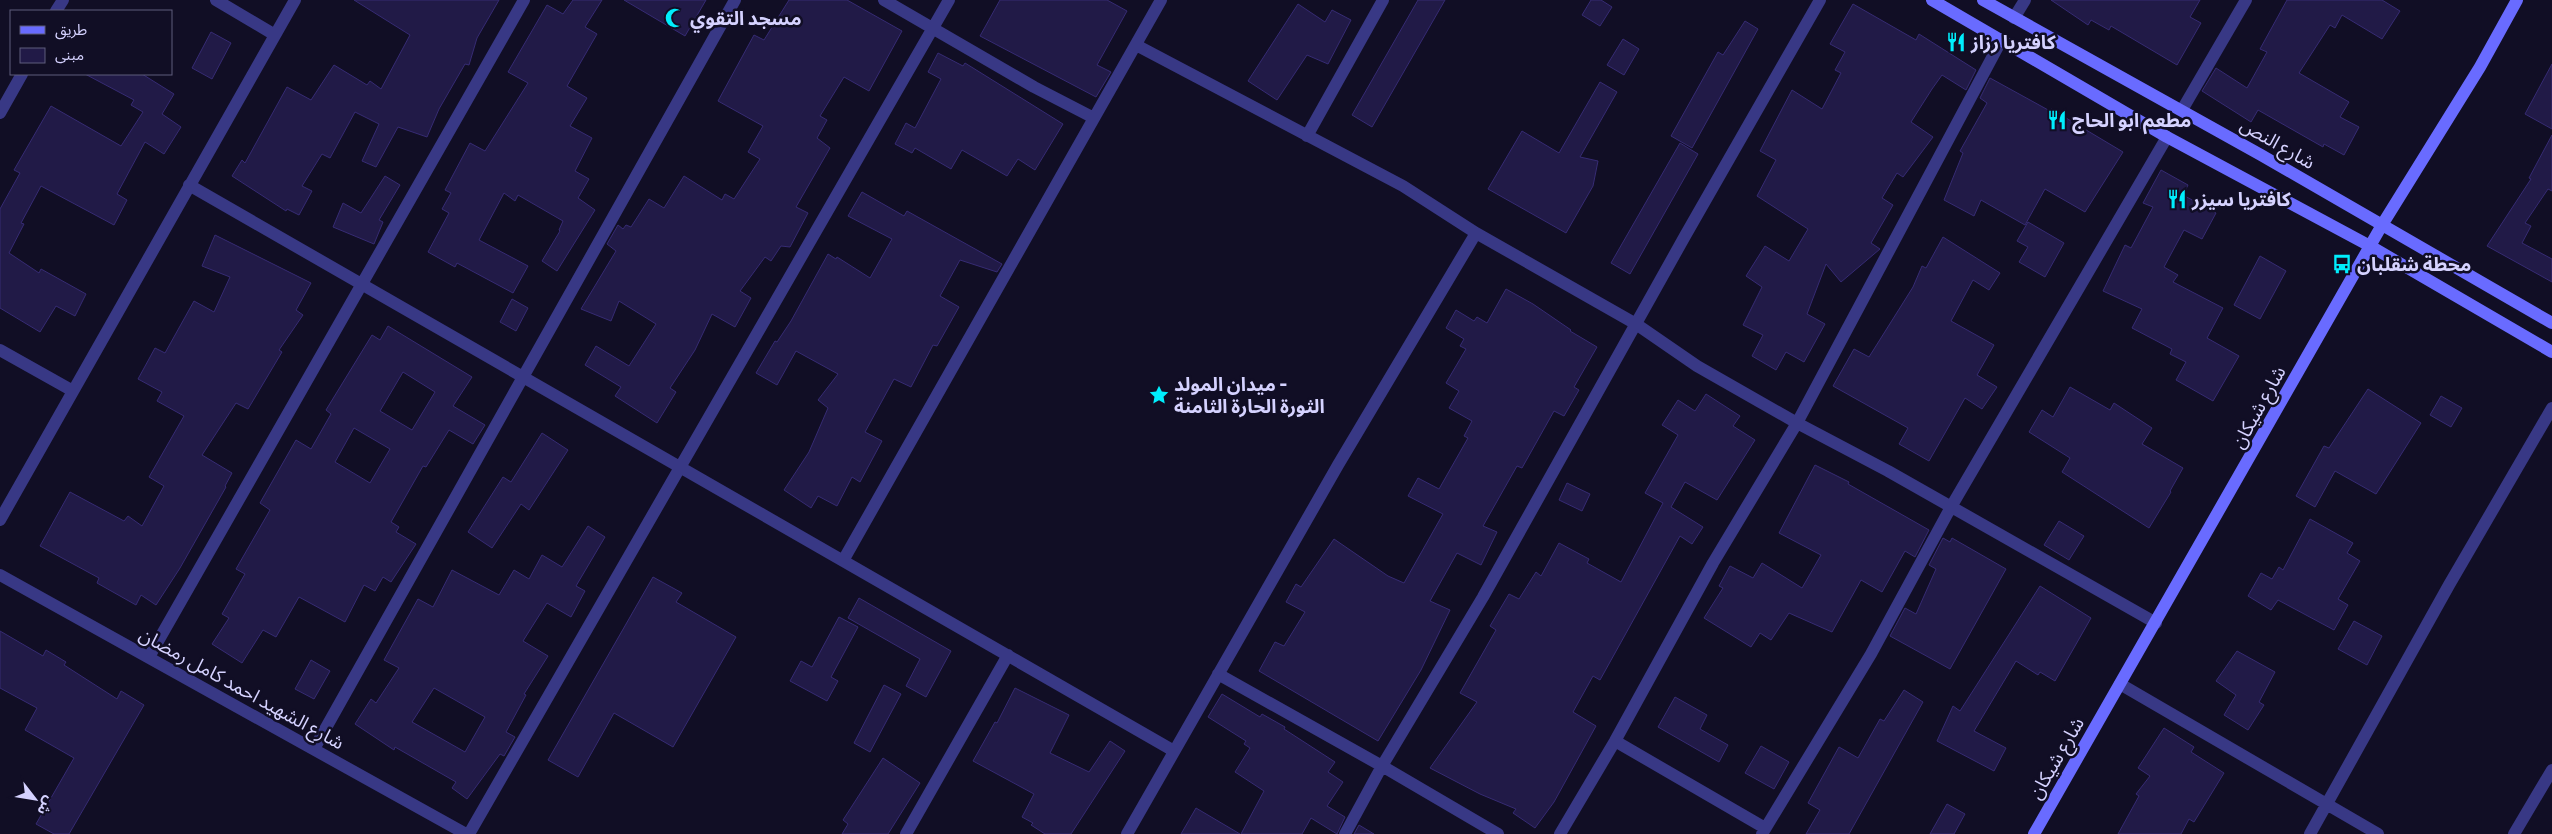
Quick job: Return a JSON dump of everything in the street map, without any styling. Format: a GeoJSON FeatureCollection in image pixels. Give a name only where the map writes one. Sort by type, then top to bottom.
{"type":"FeatureCollection","features":[{"type":"Feature","properties":{"kind":"main road"},"geometry":{"type":"LineString","coordinates":[[1932,0],[2002,39],[2167,137],[2370,246],[2552,352]]}},
{"type":"Feature","properties":{"kind":"main road","name":"شارع النص"},"geometry":{"type":"LineString","coordinates":[[1983,0],[2182,110],[2552,323]]}},
{"type":"Feature","properties":{"kind":"main road","name":"شارع شيكان"},"geometry":{"type":"LineString","coordinates":[[2034,834],[2156,624],[2382,224],[2480,67],[2517,0]]}},
{"type":"Feature","properties":{"kind":"street"},"geometry":{"type":"LineString","coordinates":[[216,0],[275,35]]}},
{"type":"Feature","properties":{"kind":"street"},"geometry":{"type":"LineString","coordinates":[[0,520],[295,0]]}},
{"type":"Feature","properties":{"kind":"street"},"geometry":{"type":"LineString","coordinates":[[149,657],[524,0]]}},
{"type":"Feature","properties":{"kind":"street"},"geometry":{"type":"LineString","coordinates":[[314,749],[735,0]]}},
{"type":"Feature","properties":{"kind":"street"},"geometry":{"type":"LineString","coordinates":[[884,0],[934,27],[1034,87],[1094,118]]}},
{"type":"Feature","properties":{"kind":"street"},"geometry":{"type":"LineString","coordinates":[[470,834],[949,0]]}},
{"type":"Feature","properties":{"kind":"street"},"geometry":{"type":"LineString","coordinates":[[844,559],[1161,0]]}},
{"type":"Feature","properties":{"kind":"street"},"geometry":{"type":"LineString","coordinates":[[1307,136],[1383,0]]}},
{"type":"Feature","properties":{"kind":"street"},"geometry":{"type":"LineString","coordinates":[[1345,834],[1382,766],[1483,597],[1820,0]]}},
{"type":"Feature","properties":{"kind":"street"},"geometry":{"type":"LineString","coordinates":[[2014,18],[2025,0]]}},
{"type":"Feature","properties":{"kind":"street"},"geometry":{"type":"LineString","coordinates":[[2182,110],[2246,0]]}},
{"type":"Feature","properties":{"kind":"street"},"geometry":{"type":"LineString","coordinates":[[1560,834],[1615,741],[1713,563],[1797,423],[2002,39]]}},
{"type":"Feature","properties":{"kind":"street"},"geometry":{"type":"LineString","coordinates":[[1136,45],[1403,186],[1476,233],[1636,324],[1697,366],[1951,507],[2156,624]]}},
{"type":"Feature","properties":{"kind":"street"},"geometry":{"type":"LineString","coordinates":[[0,113],[21,75]]}},
{"type":"Feature","properties":{"kind":"street"},"geometry":{"type":"LineString","coordinates":[[1615,741],[1763,831],[1871,654],[1951,507],[2167,137]]}},
{"type":"Feature","properties":{"kind":"street"},"geometry":{"type":"LineString","coordinates":[[189,185],[521,378],[844,559],[1174,751]]}},
{"type":"Feature","properties":{"kind":"street"},"geometry":{"type":"LineString","coordinates":[[1127,834],[1338,465],[1476,233]]}},
{"type":"Feature","properties":{"kind":"street"},"geometry":{"type":"LineString","coordinates":[[0,350],[73,391]]}},
{"type":"Feature","properties":{"kind":"street"},"geometry":{"type":"LineString","coordinates":[[2310,834],[2449,585],[2552,408]]}},
{"type":"Feature","properties":{"kind":"street","name":"شارع الشهيد احمد كامل رمضان"},"geometry":{"type":"LineString","coordinates":[[0,575],[466,834]]}},
{"type":"Feature","properties":{"kind":"street"},"geometry":{"type":"LineString","coordinates":[[906,834],[1008,655]]}},
{"type":"Feature","properties":{"kind":"street"},"geometry":{"type":"LineString","coordinates":[[1218,674],[1498,834]]}},
{"type":"Feature","properties":{"kind":"street"},"geometry":{"type":"LineString","coordinates":[[2120,684],[2378,834]]}},
{"type":"Feature","properties":{"kind":"street"},"geometry":{"type":"LineString","coordinates":[[2514,834],[2552,770]]}},
{"type":"Feature","properties":{"kind":"building"},"geometry":{"type":"Polygon","coordinates":[[[354,0],[499,0],[477,38],[469,65],[465,64],[439,109],[427,137],[398,127],[376,167],[362,161],[379,124],[355,112],[330,158],[322,154],[302,186],[312,191],[299,215],[287,209],[286,211],[232,176],[242,160],[245,163],[287,87],[311,100],[334,65],[367,85],[370,81],[381,89],[410,35],[354,0]]]}},
{"type":"Feature","properties":{"kind":"building"},"geometry":{"type":"Polygon","coordinates":[[[573,0],[602,0],[585,27],[597,34],[567,86],[587,98],[570,126],[592,138],[575,171],[589,179],[578,198],[595,210],[557,271],[542,261],[560,231],[563,221],[518,195],[515,201],[504,193],[479,240],[528,266],[513,293],[457,263],[455,267],[428,252],[449,213],[442,209],[451,193],[445,190],[470,143],[485,151],[528,83],[508,72],[547,5],[563,14],[573,0]]]}},
{"type":"Feature","properties":{"kind":"building","name":"مسجد التقوي"},"geometry":{"type":"Polygon","coordinates":[[[624,0],[706,0],[685,36],[624,0]]]}},
{"type":"Feature","properties":{"kind":"building"},"geometry":{"type":"Polygon","coordinates":[[[789,0],[847,0],[902,31],[869,91],[844,77],[820,116],[827,120],[817,138],[830,148],[796,207],[808,213],[790,247],[781,246],[771,261],[765,257],[740,291],[751,298],[735,327],[712,314],[695,350],[670,388],[676,392],[657,423],[615,396],[621,387],[585,365],[596,346],[629,366],[656,324],[619,301],[611,321],[581,309],[616,251],[607,244],[618,225],[623,229],[626,225],[631,227],[649,199],[664,208],[684,176],[722,200],[725,194],[734,199],[760,159],[748,152],[763,126],[718,101],[754,35],[764,40],[789,0]]]}},
{"type":"Feature","properties":{"kind":"building"},"geometry":{"type":"Polygon","coordinates":[[[1000,0],[1107,0],[1127,11],[1097,65],[1111,72],[1096,97],[980,36],[1000,0]]]}},
{"type":"Feature","properties":{"kind":"building"},"geometry":{"type":"Polygon","coordinates":[[[1418,0],[1445,0],[1372,127],[1352,115],[1418,0]]]}},
{"type":"Feature","properties":{"kind":"building"},"geometry":{"type":"Polygon","coordinates":[[[1591,0],[1601,0],[1612,7],[1600,26],[1582,15],[1591,0]]]}},
{"type":"Feature","properties":{"kind":"building"},"geometry":{"type":"Polygon","coordinates":[[[2051,0],[2200,0],[2190,17],[2201,23],[2177,65],[2111,26],[2109,30],[2091,20],[2088,25],[2051,0]]]}},
{"type":"Feature","properties":{"kind":"building"},"geometry":{"type":"Polygon","coordinates":[[[2287,0],[2382,0],[2400,11],[2382,39],[2342,15],[2335,28],[2330,25],[2299,73],[2349,102],[2340,117],[2359,127],[2344,155],[2324,144],[2323,147],[2258,110],[2251,122],[2202,91],[2216,68],[2247,88],[2267,52],[2260,49],[2287,0]]]}},
{"type":"Feature","properties":{"kind":"building"},"geometry":{"type":"Polygon","coordinates":[[[1298,4],[1325,22],[1332,10],[1351,20],[1328,64],[1307,55],[1277,100],[1248,81],[1298,4]]]}},
{"type":"Feature","properties":{"kind":"building"},"geometry":{"type":"Polygon","coordinates":[[[1853,4],[1916,40],[1919,34],[1976,70],[1966,90],[1942,75],[1932,89],[1911,122],[1933,137],[1903,177],[1897,173],[1882,198],[1893,205],[1871,243],[1880,249],[1841,282],[1826,264],[1807,314],[1825,324],[1804,362],[1786,352],[1776,370],[1752,356],[1763,335],[1743,325],[1762,287],[1746,276],[1765,246],[1789,261],[1808,229],[1757,196],[1776,160],[1760,151],[1792,90],[1822,109],[1841,73],[1835,70],[1845,52],[1830,44],[1853,4]]]}},
{"type":"Feature","properties":{"kind":"building"},"geometry":{"type":"Polygon","coordinates":[[[1745,21],[1758,29],[1692,148],[1671,136],[1718,52],[1723,55],[1745,21]]]}},
{"type":"Feature","properties":{"kind":"building"},"geometry":{"type":"Polygon","coordinates":[[[211,32],[231,43],[212,79],[192,68],[211,32]]]}},
{"type":"Feature","properties":{"kind":"building"},"geometry":{"type":"Polygon","coordinates":[[[1623,39],[1639,49],[1624,75],[1607,65],[1623,39]]]}},
{"type":"Feature","properties":{"kind":"building"},"geometry":{"type":"Polygon","coordinates":[[[938,53],[963,66],[965,63],[1063,124],[1035,170],[1018,159],[1007,176],[962,150],[951,169],[915,148],[912,153],[895,144],[906,123],[915,128],[941,79],[928,72],[938,53]]]}},
{"type":"Feature","properties":{"kind":"building"},"geometry":{"type":"Polygon","coordinates":[[[2552,64],[2552,129],[2525,114],[2552,64]]]}},
{"type":"Feature","properties":{"kind":"building"},"geometry":{"type":"Polygon","coordinates":[[[87,75],[144,75],[174,94],[162,114],[181,127],[164,154],[145,142],[117,194],[127,200],[114,225],[41,186],[21,223],[24,224],[9,253],[39,273],[41,269],[86,294],[75,316],[56,306],[40,332],[0,308],[0,209],[20,173],[14,170],[51,106],[121,146],[143,112],[131,105],[134,100],[87,75]]]}},
{"type":"Feature","properties":{"kind":"building"},"geometry":{"type":"Polygon","coordinates":[[[1990,78],[2050,111],[2051,109],[2123,152],[2085,212],[2045,189],[2025,225],[1981,200],[1974,216],[1944,200],[1963,153],[1960,151],[1987,103],[1980,98],[1990,78]]]}},
{"type":"Feature","properties":{"kind":"building"},"geometry":{"type":"Polygon","coordinates":[[[1600,82],[1617,92],[1580,157],[1598,161],[1593,186],[1566,233],[1488,189],[1522,131],[1559,153],[1600,82]]]}},
{"type":"Feature","properties":{"kind":"building"},"geometry":{"type":"Polygon","coordinates":[[[2552,135],[2552,191],[2548,189],[2525,223],[2531,226],[2522,243],[2552,259],[2552,282],[2487,246],[2531,179],[2529,178],[2552,135]]]}},
{"type":"Feature","properties":{"kind":"building"},"geometry":{"type":"Polygon","coordinates":[[[1680,143],[1698,154],[1630,274],[1611,263],[1680,143]]]}},
{"type":"Feature","properties":{"kind":"building"},"geometry":{"type":"Polygon","coordinates":[[[2161,170],[2188,185],[2183,195],[2216,213],[2202,239],[2184,230],[2164,267],[2178,275],[2173,282],[2223,308],[2207,338],[2239,356],[2213,401],[2176,380],[2186,362],[2170,354],[2172,349],[2132,328],[2142,309],[2103,291],[2125,245],[2131,248],[2153,207],[2143,203],[2161,170]]]}},
{"type":"Feature","properties":{"kind":"building"},"geometry":{"type":"Polygon","coordinates":[[[385,176],[400,185],[379,220],[383,222],[374,244],[333,227],[343,203],[361,213],[385,176]]]}},
{"type":"Feature","properties":{"kind":"building"},"geometry":{"type":"Polygon","coordinates":[[[862,192],[904,216],[907,211],[1002,264],[997,272],[960,260],[940,296],[959,307],[937,346],[933,345],[911,387],[894,379],[865,432],[882,441],[860,482],[852,477],[837,506],[818,496],[811,508],[784,490],[809,452],[828,408],[818,400],[838,374],[796,351],[777,385],[756,373],[775,341],[777,342],[791,321],[828,254],[836,259],[837,257],[870,278],[892,239],[848,216],[862,192]]]}},
{"type":"Feature","properties":{"kind":"building"},"geometry":{"type":"Polygon","coordinates":[[[2028,222],[2064,243],[2045,277],[2019,262],[2028,247],[2017,241],[2028,222]]]}},
{"type":"Feature","properties":{"kind":"building"},"geometry":{"type":"Polygon","coordinates":[[[215,235],[311,283],[296,310],[303,315],[279,350],[282,352],[248,409],[236,403],[202,455],[232,473],[226,487],[180,568],[156,605],[141,595],[136,605],[97,583],[99,578],[40,546],[70,492],[124,521],[128,516],[142,526],[164,486],[149,477],[184,416],[157,401],[162,392],[138,379],[155,348],[165,353],[194,301],[214,312],[230,277],[202,266],[215,235]]]}},
{"type":"Feature","properties":{"kind":"building"},"geometry":{"type":"Polygon","coordinates":[[[1943,237],[2000,273],[1989,290],[1973,280],[1951,321],[1994,345],[1977,375],[1997,387],[1982,409],[1965,398],[1929,461],[1899,444],[1908,428],[1833,386],[1854,349],[1869,357],[1913,287],[1922,266],[1926,268],[1943,237]]]}},
{"type":"Feature","properties":{"kind":"building"},"geometry":{"type":"Polygon","coordinates":[[[2260,256],[2286,271],[2260,319],[2234,305],[2260,256]]]}},
{"type":"Feature","properties":{"kind":"building"},"geometry":{"type":"Polygon","coordinates":[[[1506,289],[1533,304],[1570,331],[1597,347],[1574,387],[1579,390],[1564,416],[1554,411],[1522,468],[1517,466],[1483,526],[1497,532],[1481,565],[1457,553],[1430,601],[1450,610],[1421,670],[1378,741],[1259,671],[1275,642],[1284,646],[1305,612],[1286,602],[1296,584],[1301,587],[1334,539],[1388,576],[1404,583],[1443,514],[1408,496],[1418,478],[1439,489],[1468,438],[1464,436],[1472,421],[1449,408],[1459,391],[1446,383],[1466,349],[1460,346],[1464,339],[1446,328],[1456,310],[1474,321],[1477,317],[1487,323],[1506,289]]]}},
{"type":"Feature","properties":{"kind":"building"},"geometry":{"type":"Polygon","coordinates":[[[512,299],[528,308],[516,331],[500,322],[512,299]]]}},
{"type":"Feature","properties":{"kind":"building"},"geometry":{"type":"Polygon","coordinates":[[[388,326],[472,377],[453,406],[485,425],[473,444],[449,430],[426,467],[423,466],[391,522],[399,527],[396,532],[416,544],[391,582],[383,577],[375,591],[364,585],[345,622],[299,597],[276,637],[263,630],[242,663],[212,644],[229,618],[222,614],[245,574],[236,569],[270,510],[260,503],[296,440],[311,449],[331,414],[326,410],[372,335],[380,340],[388,326]],[[403,372],[380,411],[412,430],[435,392],[403,372]],[[354,428],[335,462],[370,483],[390,449],[354,428]]]}},
{"type":"Feature","properties":{"kind":"building"},"geometry":{"type":"Polygon","coordinates":[[[2070,387],[2110,410],[2114,403],[2152,428],[2142,444],[2183,468],[2149,528],[2062,472],[2070,458],[2029,432],[2042,410],[2053,417],[2070,387]]]}},
{"type":"Feature","properties":{"kind":"building"},"geometry":{"type":"Polygon","coordinates":[[[2368,389],[2421,423],[2376,494],[2335,471],[2315,507],[2296,496],[2324,446],[2329,448],[2368,389]]]}},
{"type":"Feature","properties":{"kind":"building"},"geometry":{"type":"Polygon","coordinates":[[[1706,394],[1740,416],[1733,426],[1755,440],[1717,500],[1685,482],[1671,507],[1703,527],[1692,544],[1680,536],[1600,680],[1593,676],[1573,712],[1596,726],[1554,802],[1535,828],[1513,813],[1516,809],[1480,794],[1430,768],[1477,702],[1460,693],[1496,630],[1490,626],[1509,594],[1519,599],[1536,572],[1541,576],[1559,543],[1589,559],[1587,563],[1621,582],[1663,503],[1645,493],[1678,435],[1662,425],[1678,400],[1695,411],[1706,394]]]}},
{"type":"Feature","properties":{"kind":"building"},"geometry":{"type":"Polygon","coordinates":[[[2441,396],[2462,408],[2451,427],[2430,415],[2441,396]]]}},
{"type":"Feature","properties":{"kind":"building"},"geometry":{"type":"Polygon","coordinates":[[[542,433],[568,450],[529,510],[521,504],[492,548],[468,532],[503,477],[511,482],[542,433]]]}},
{"type":"Feature","properties":{"kind":"building"},"geometry":{"type":"Polygon","coordinates":[[[1815,465],[1849,482],[1848,484],[1929,530],[1915,557],[1905,551],[1882,592],[1861,580],[1832,632],[1789,613],[1771,640],[1760,633],[1751,647],[1704,618],[1723,588],[1719,586],[1730,566],[1753,578],[1762,563],[1802,588],[1821,555],[1779,533],[1815,465]]]}},
{"type":"Feature","properties":{"kind":"building"},"geometry":{"type":"Polygon","coordinates":[[[1567,483],[1590,494],[1582,511],[1559,500],[1567,483]]]}},
{"type":"Feature","properties":{"kind":"building"},"geometry":{"type":"Polygon","coordinates":[[[2310,519],[2353,543],[2347,553],[2360,561],[2338,599],[2348,605],[2334,630],[2278,600],[2271,610],[2248,596],[2261,573],[2272,579],[2279,567],[2283,570],[2310,519]]]}},
{"type":"Feature","properties":{"kind":"building"},"geometry":{"type":"Polygon","coordinates":[[[2059,521],[2084,536],[2069,560],[2044,545],[2059,521]]]}},
{"type":"Feature","properties":{"kind":"building"},"geometry":{"type":"Polygon","coordinates":[[[588,526],[605,537],[576,586],[585,591],[571,617],[547,603],[523,641],[548,656],[524,694],[526,695],[506,732],[515,737],[504,756],[500,754],[467,799],[452,788],[456,782],[395,747],[394,750],[355,724],[371,699],[376,703],[399,668],[384,660],[418,599],[433,607],[452,570],[499,595],[514,570],[529,579],[542,555],[562,567],[588,526]],[[434,688],[412,722],[465,752],[485,717],[434,688]]]}},
{"type":"Feature","properties":{"kind":"building"},"geometry":{"type":"Polygon","coordinates":[[[1943,538],[1950,542],[1952,538],[2006,569],[1950,669],[1890,636],[1905,608],[1916,614],[1936,569],[1929,565],[1943,538]]]}},
{"type":"Feature","properties":{"kind":"building"},"geometry":{"type":"Polygon","coordinates":[[[653,577],[682,593],[676,602],[736,637],[673,747],[614,713],[578,777],[548,760],[653,577]]]}},
{"type":"Feature","properties":{"kind":"building"},"geometry":{"type":"Polygon","coordinates":[[[2040,586],[2091,618],[2055,681],[2040,672],[2038,675],[2016,661],[1974,731],[2006,748],[1994,771],[1937,741],[1953,706],[1960,711],[2040,586]]]}},
{"type":"Feature","properties":{"kind":"building"},"geometry":{"type":"Polygon","coordinates":[[[859,598],[951,651],[926,697],[906,686],[920,659],[848,618],[859,598]]]}},
{"type":"Feature","properties":{"kind":"building"},"geometry":{"type":"Polygon","coordinates":[[[839,617],[858,627],[831,677],[838,681],[827,701],[790,681],[801,661],[812,667],[839,617]]]}},
{"type":"Feature","properties":{"kind":"building"},"geometry":{"type":"Polygon","coordinates":[[[2354,621],[2382,636],[2367,665],[2338,649],[2354,621]]]}},
{"type":"Feature","properties":{"kind":"building"},"geometry":{"type":"Polygon","coordinates":[[[0,631],[43,656],[46,650],[66,662],[64,665],[117,699],[121,691],[144,705],[69,834],[54,834],[36,824],[74,758],[25,730],[37,708],[0,688],[0,631]]]}},
{"type":"Feature","properties":{"kind":"building"},"geometry":{"type":"Polygon","coordinates":[[[2237,651],[2275,672],[2259,702],[2264,705],[2248,730],[2224,715],[2236,695],[2216,681],[2237,651]]]}},
{"type":"Feature","properties":{"kind":"building"},"geometry":{"type":"Polygon","coordinates":[[[311,660],[330,671],[314,699],[295,689],[311,660]]]}},
{"type":"Feature","properties":{"kind":"building"},"geometry":{"type":"Polygon","coordinates":[[[884,685],[901,694],[870,752],[854,743],[884,685]]]}},
{"type":"Feature","properties":{"kind":"building"},"geometry":{"type":"Polygon","coordinates":[[[1015,688],[1069,715],[1050,753],[1089,772],[1110,741],[1125,751],[1071,834],[1045,834],[1031,825],[1033,823],[1022,817],[1034,794],[973,761],[995,722],[997,723],[1015,688]]]}},
{"type":"Feature","properties":{"kind":"building"},"geometry":{"type":"Polygon","coordinates":[[[1904,690],[1923,702],[1849,834],[1806,834],[1820,810],[1808,803],[1839,747],[1858,758],[1880,719],[1884,721],[1904,690]]]}},
{"type":"Feature","properties":{"kind":"building"},"geometry":{"type":"Polygon","coordinates":[[[1222,694],[1260,717],[1262,714],[1285,727],[1284,729],[1335,762],[1328,772],[1343,782],[1327,806],[1345,817],[1337,834],[1311,818],[1302,834],[1241,834],[1264,791],[1235,772],[1250,748],[1244,744],[1246,741],[1208,717],[1222,694]]]}},
{"type":"Feature","properties":{"kind":"building"},"geometry":{"type":"Polygon","coordinates":[[[1675,697],[1707,715],[1700,729],[1728,745],[1719,762],[1658,727],[1675,697]]]}},
{"type":"Feature","properties":{"kind":"building"},"geometry":{"type":"Polygon","coordinates":[[[2164,728],[2194,747],[2191,752],[2224,773],[2194,822],[2189,819],[2181,834],[2118,834],[2139,796],[2136,794],[2150,776],[2138,768],[2164,728]]]}},
{"type":"Feature","properties":{"kind":"building"},"geometry":{"type":"Polygon","coordinates":[[[1761,746],[1789,762],[1774,789],[1745,773],[1761,746]]]}},
{"type":"Feature","properties":{"kind":"building"},"geometry":{"type":"Polygon","coordinates":[[[883,758],[920,783],[888,834],[842,834],[848,824],[843,820],[883,758]]]}},
{"type":"Feature","properties":{"kind":"building"},"geometry":{"type":"Polygon","coordinates":[[[1947,804],[1965,814],[1954,834],[1930,834],[1947,804]]]}},
{"type":"Feature","properties":{"kind":"building"},"geometry":{"type":"Polygon","coordinates":[[[1196,808],[1240,834],[1181,834],[1196,808]]]}},
{"type":"Feature","properties":{"kind":"building"},"geometry":{"type":"Polygon","coordinates":[[[1359,825],[1374,834],[1354,834],[1359,825]]]}},
{"type":"Feature","properties":{"kind":"place","name":"مسجد التقوي"},"geometry":{"type":"Point","coordinates":[675,18]}},
{"type":"Feature","properties":{"kind":"place","name":"كافتريا رزاز"},"geometry":{"type":"Point","coordinates":[1956,42]}},
{"type":"Feature","properties":{"kind":"place","name":"مطعم ابو الحاج"},"geometry":{"type":"Point","coordinates":[2057,120]}},
{"type":"Feature","properties":{"kind":"place","name":"كافتريا سيزر"},"geometry":{"type":"Point","coordinates":[2177,199]}},
{"type":"Feature","properties":{"kind":"place","name":"محطة شقلبان"},"geometry":{"type":"Point","coordinates":[2342,264]}},
{"type":"Feature","properties":{"kind":"place","name":"ميدان المولد - الثورة الحارة الثامنة"},"geometry":{"type":"Point","coordinates":[1159,395]}}]}
